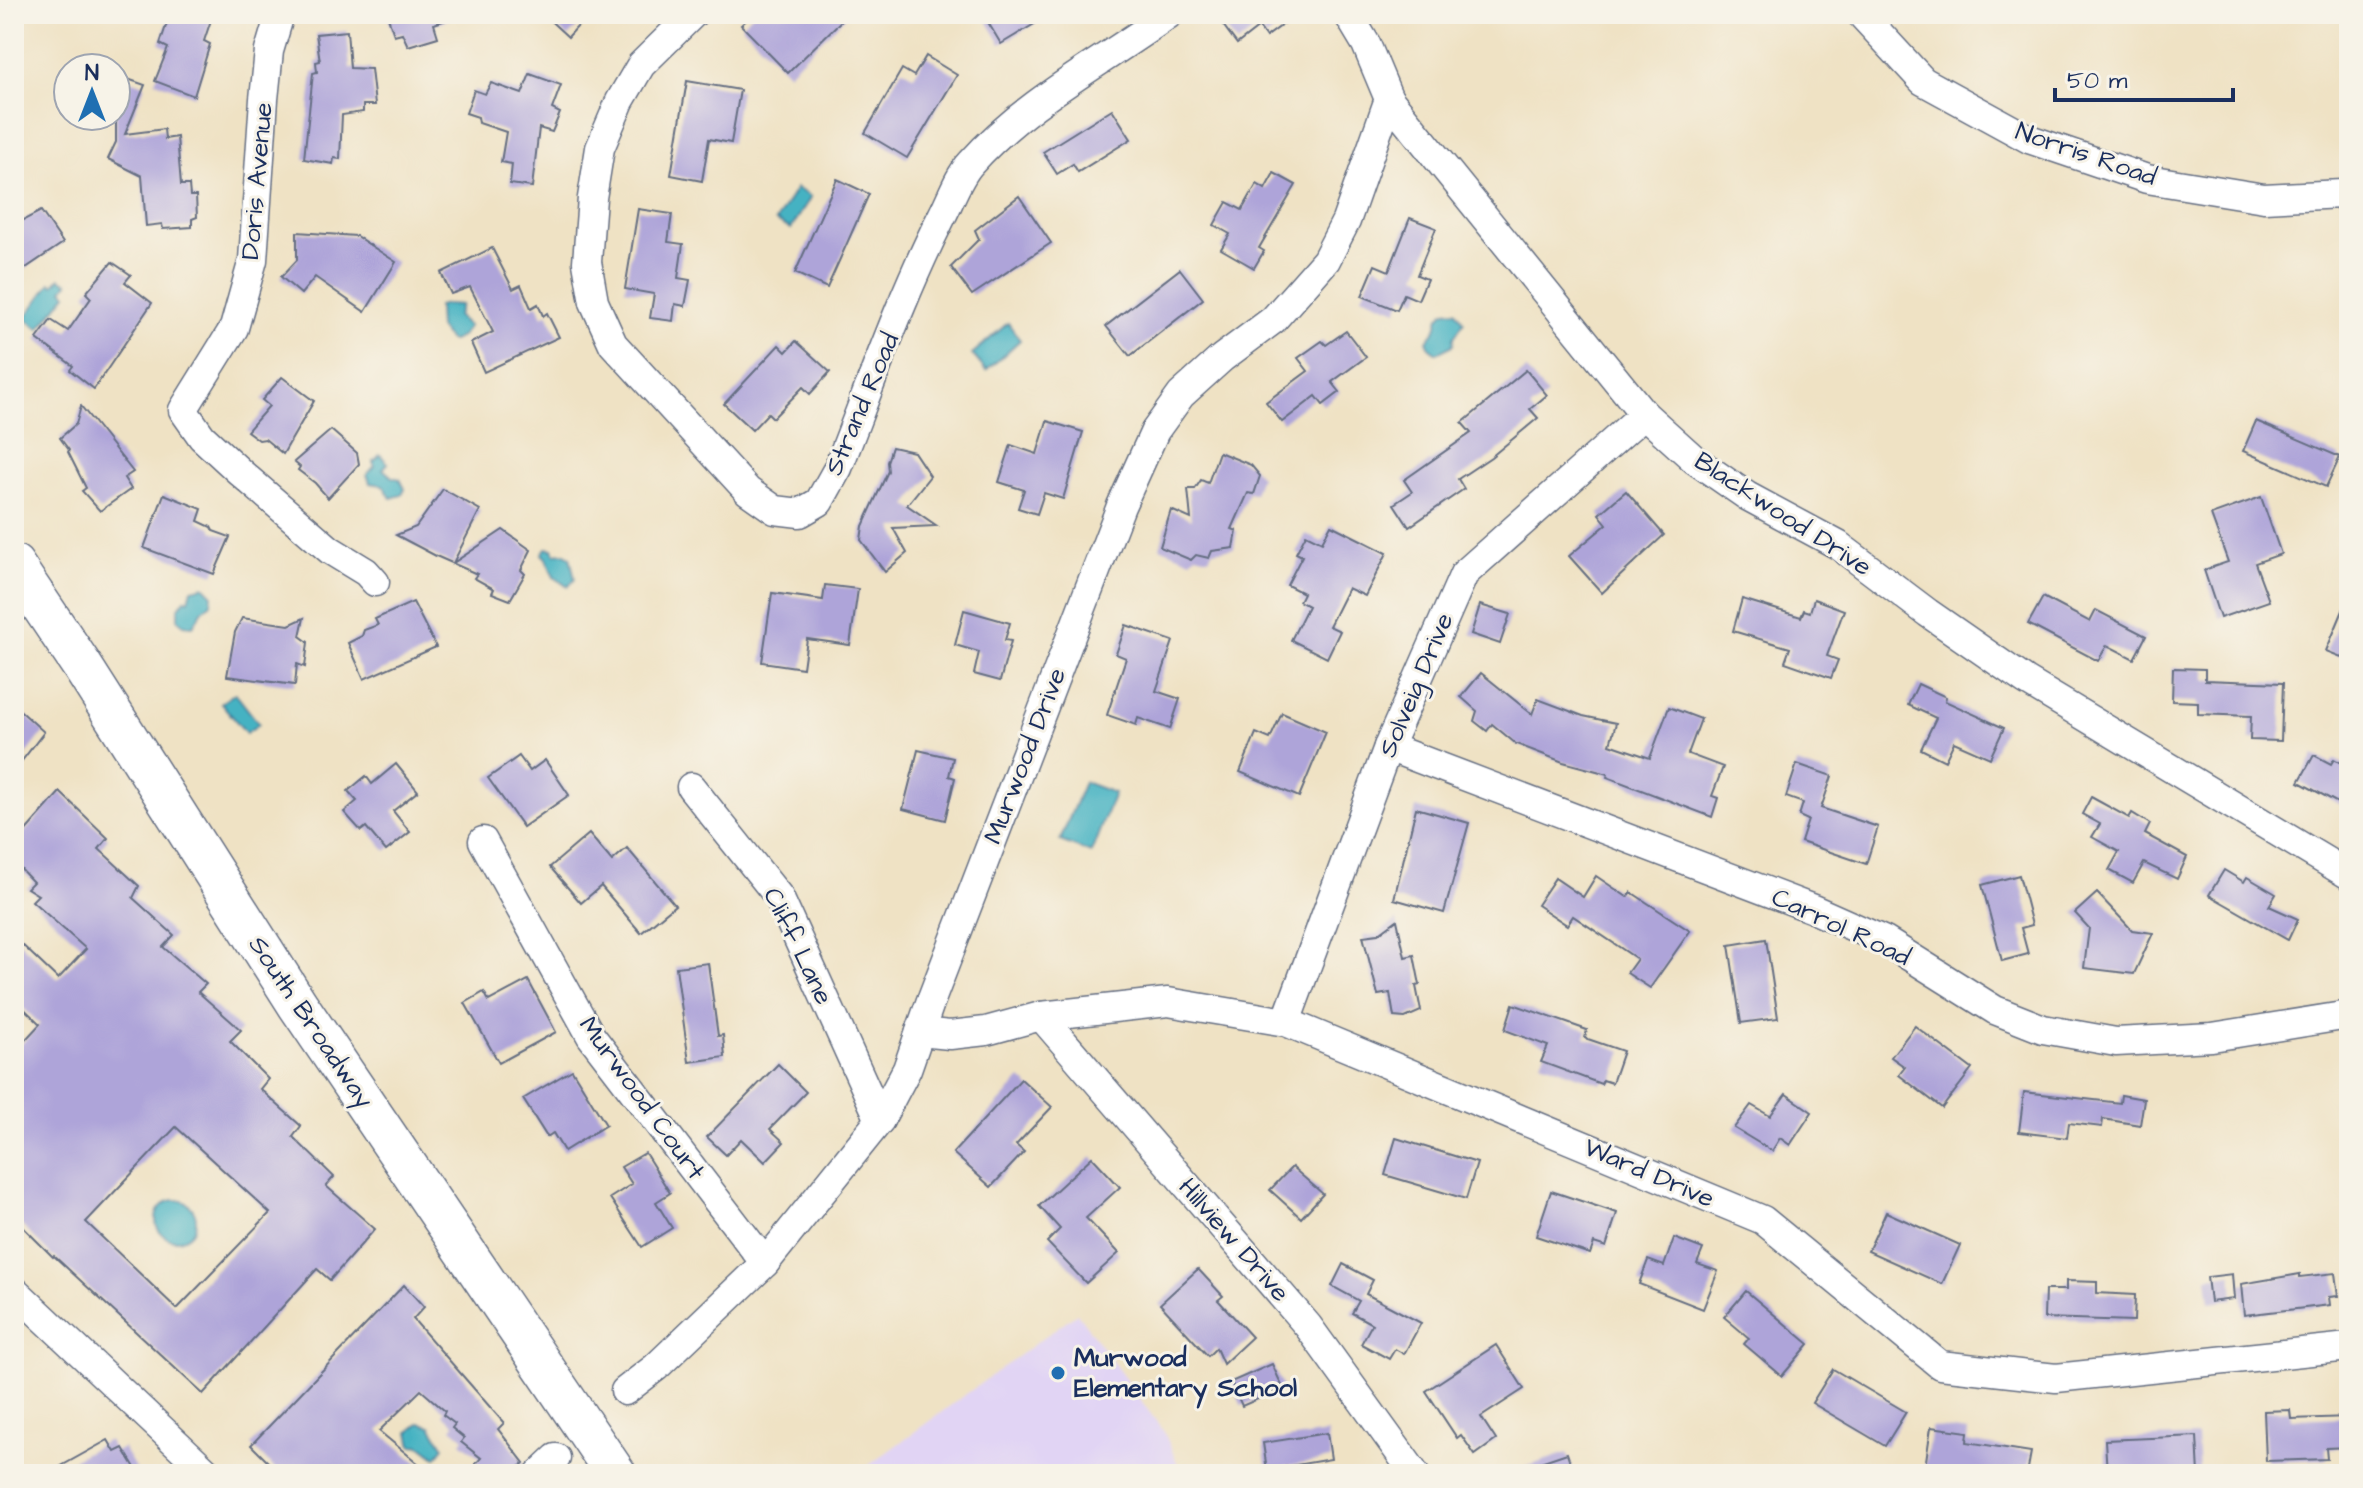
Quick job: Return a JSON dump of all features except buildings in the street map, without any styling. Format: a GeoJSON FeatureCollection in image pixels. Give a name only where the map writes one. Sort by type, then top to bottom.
{"type":"FeatureCollection","features":[{"type":"Feature","properties":{"kind":"main road","name":"South Broadway"},"geometry":{"type":"LineString","coordinates":[[14,565],[298,1005],[616,1474]]}},
{"type":"Feature","properties":{"kind":"street","name":"Doris Avenue"},"geometry":{"type":"LineString","coordinates":[[280,14],[269,51],[253,260],[234,328],[183,410],[202,437],[241,473],[330,550],[366,572],[375,582]]}},
{"type":"Feature","properties":{"kind":"street","name":"Strand Road"},"geometry":{"type":"LineString","coordinates":[[693,14],[641,65],[620,101],[600,148],[587,262],[594,302],[613,344],[748,491],[775,510],[800,513],[819,502],[838,468],[925,249],[968,166],[1005,129],[1041,101],[1169,14]]}},
{"type":"Feature","properties":{"kind":"street","name":"Blackwood Drive"},"geometry":{"type":"LineString","coordinates":[[1348,14],[1366,44],[1389,99],[1644,414],[1695,460],[1734,487],[1838,545],[2026,681],[2349,875]]}},
{"type":"Feature","properties":{"kind":"street","name":"Norris Road"},"geometry":{"type":"LineString","coordinates":[[1861,14],[1923,81],[2029,139],[2147,179],[2264,198],[2342,194],[2349,197]]}},
{"type":"Feature","properties":{"kind":"street","name":"Murwood Drive"},"geometry":{"type":"LineString","coordinates":[[625,1391],[656,1367],[765,1263],[880,1120],[907,1069],[1121,506],[1155,431],[1181,395],[1222,358],[1273,320],[1326,260],[1346,221],[1389,99]]}},
{"type":"Feature","properties":{"kind":"street","name":"Solveig Drive"},"geometry":{"type":"LineString","coordinates":[[1286,1022],[1388,747],[1464,574],[1644,414]]}},
{"type":"Feature","properties":{"kind":"street","name":"Carrol Road"},"geometry":{"type":"LineString","coordinates":[[1388,747],[1813,909],[1885,941],[1995,1010],[2043,1029],[2130,1042],[2212,1037],[2349,1015]]}},
{"type":"Feature","properties":{"kind":"street","name":"Cliff Lane"},"geometry":{"type":"LineString","coordinates":[[691,787],[779,897],[880,1120]]}},
{"type":"Feature","properties":{"kind":"street","name":"Murwood Court"},"geometry":{"type":"LineString","coordinates":[[483,841],[591,1036],[765,1263]]}},
{"type":"Feature","properties":{"kind":"street","name":"Ward Drive"},"geometry":{"type":"LineString","coordinates":[[920,1032],[950,1035],[986,1031],[1041,1016],[1168,1002],[1286,1022],[1763,1220],[1940,1365],[2056,1378],[2349,1347]]}},
{"type":"Feature","properties":{"kind":"street","name":"Hillview Drive"},"geometry":{"type":"LineString","coordinates":[[1041,1016],[1308,1326],[1415,1474]]}},
{"type":"Feature","properties":{"kind":"street"},"geometry":{"type":"LineString","coordinates":[[14,1290],[209,1474]]}},
{"type":"Feature","properties":{"kind":"shaded area","name":"Murwood Elementary School"},"geometry":{"type":"Polygon","coordinates":[[[1077,1313],[1164,1432],[1182,1474],[857,1474],[1077,1313]]]}},
{"type":"Feature","properties":{"kind":"water"},"geometry":{"type":"Polygon","coordinates":[[[796,188],[811,197],[791,229],[776,221],[796,188]]]}},
{"type":"Feature","properties":{"kind":"water"},"geometry":{"type":"Polygon","coordinates":[[[60,278],[68,283],[63,290],[67,294],[39,329],[25,318],[51,283],[54,285],[60,278]]]}},
{"type":"Feature","properties":{"kind":"water"},"geometry":{"type":"Polygon","coordinates":[[[461,305],[457,316],[468,326],[461,336],[452,341],[439,328],[438,306],[461,305]]]}},
{"type":"Feature","properties":{"kind":"water"},"geometry":{"type":"Polygon","coordinates":[[[1456,310],[1464,322],[1454,337],[1453,345],[1437,353],[1427,341],[1436,329],[1439,317],[1445,311],[1456,310]]]}},
{"type":"Feature","properties":{"kind":"water"},"geometry":{"type":"Polygon","coordinates":[[[1008,323],[1020,340],[986,371],[972,354],[1008,323]]]}},
{"type":"Feature","properties":{"kind":"water"},"geometry":{"type":"Polygon","coordinates":[[[380,455],[388,463],[383,469],[400,479],[405,489],[402,495],[391,498],[383,485],[370,483],[367,474],[380,455]]]}},
{"type":"Feature","properties":{"kind":"water"},"geometry":{"type":"Polygon","coordinates":[[[546,548],[553,549],[555,554],[563,553],[570,557],[575,579],[568,587],[554,577],[542,554],[546,548]]]}},
{"type":"Feature","properties":{"kind":"water"},"geometry":{"type":"Polygon","coordinates":[[[204,586],[212,594],[211,603],[193,626],[184,625],[178,620],[178,609],[185,599],[189,600],[192,589],[204,586]]]}},
{"type":"Feature","properties":{"kind":"water"},"geometry":{"type":"Polygon","coordinates":[[[235,693],[259,724],[246,733],[221,703],[235,693]]]}},
{"type":"Feature","properties":{"kind":"water"},"geometry":{"type":"Polygon","coordinates":[[[1084,782],[1114,793],[1091,853],[1060,841],[1084,782]]]}},
{"type":"Feature","properties":{"kind":"water"},"geometry":{"type":"Polygon","coordinates":[[[176,1200],[190,1206],[196,1220],[190,1234],[176,1240],[162,1234],[156,1220],[162,1206],[176,1200]]]}},
{"type":"Feature","properties":{"kind":"water"},"geometry":{"type":"Polygon","coordinates":[[[420,1423],[431,1426],[444,1447],[436,1457],[420,1445],[412,1446],[409,1432],[420,1423]]]}},
{"type":"Feature","properties":{"kind":"place","name":"Murwood Elementary School"},"geometry":{"type":"Point","coordinates":[1058,1373]}}]}
